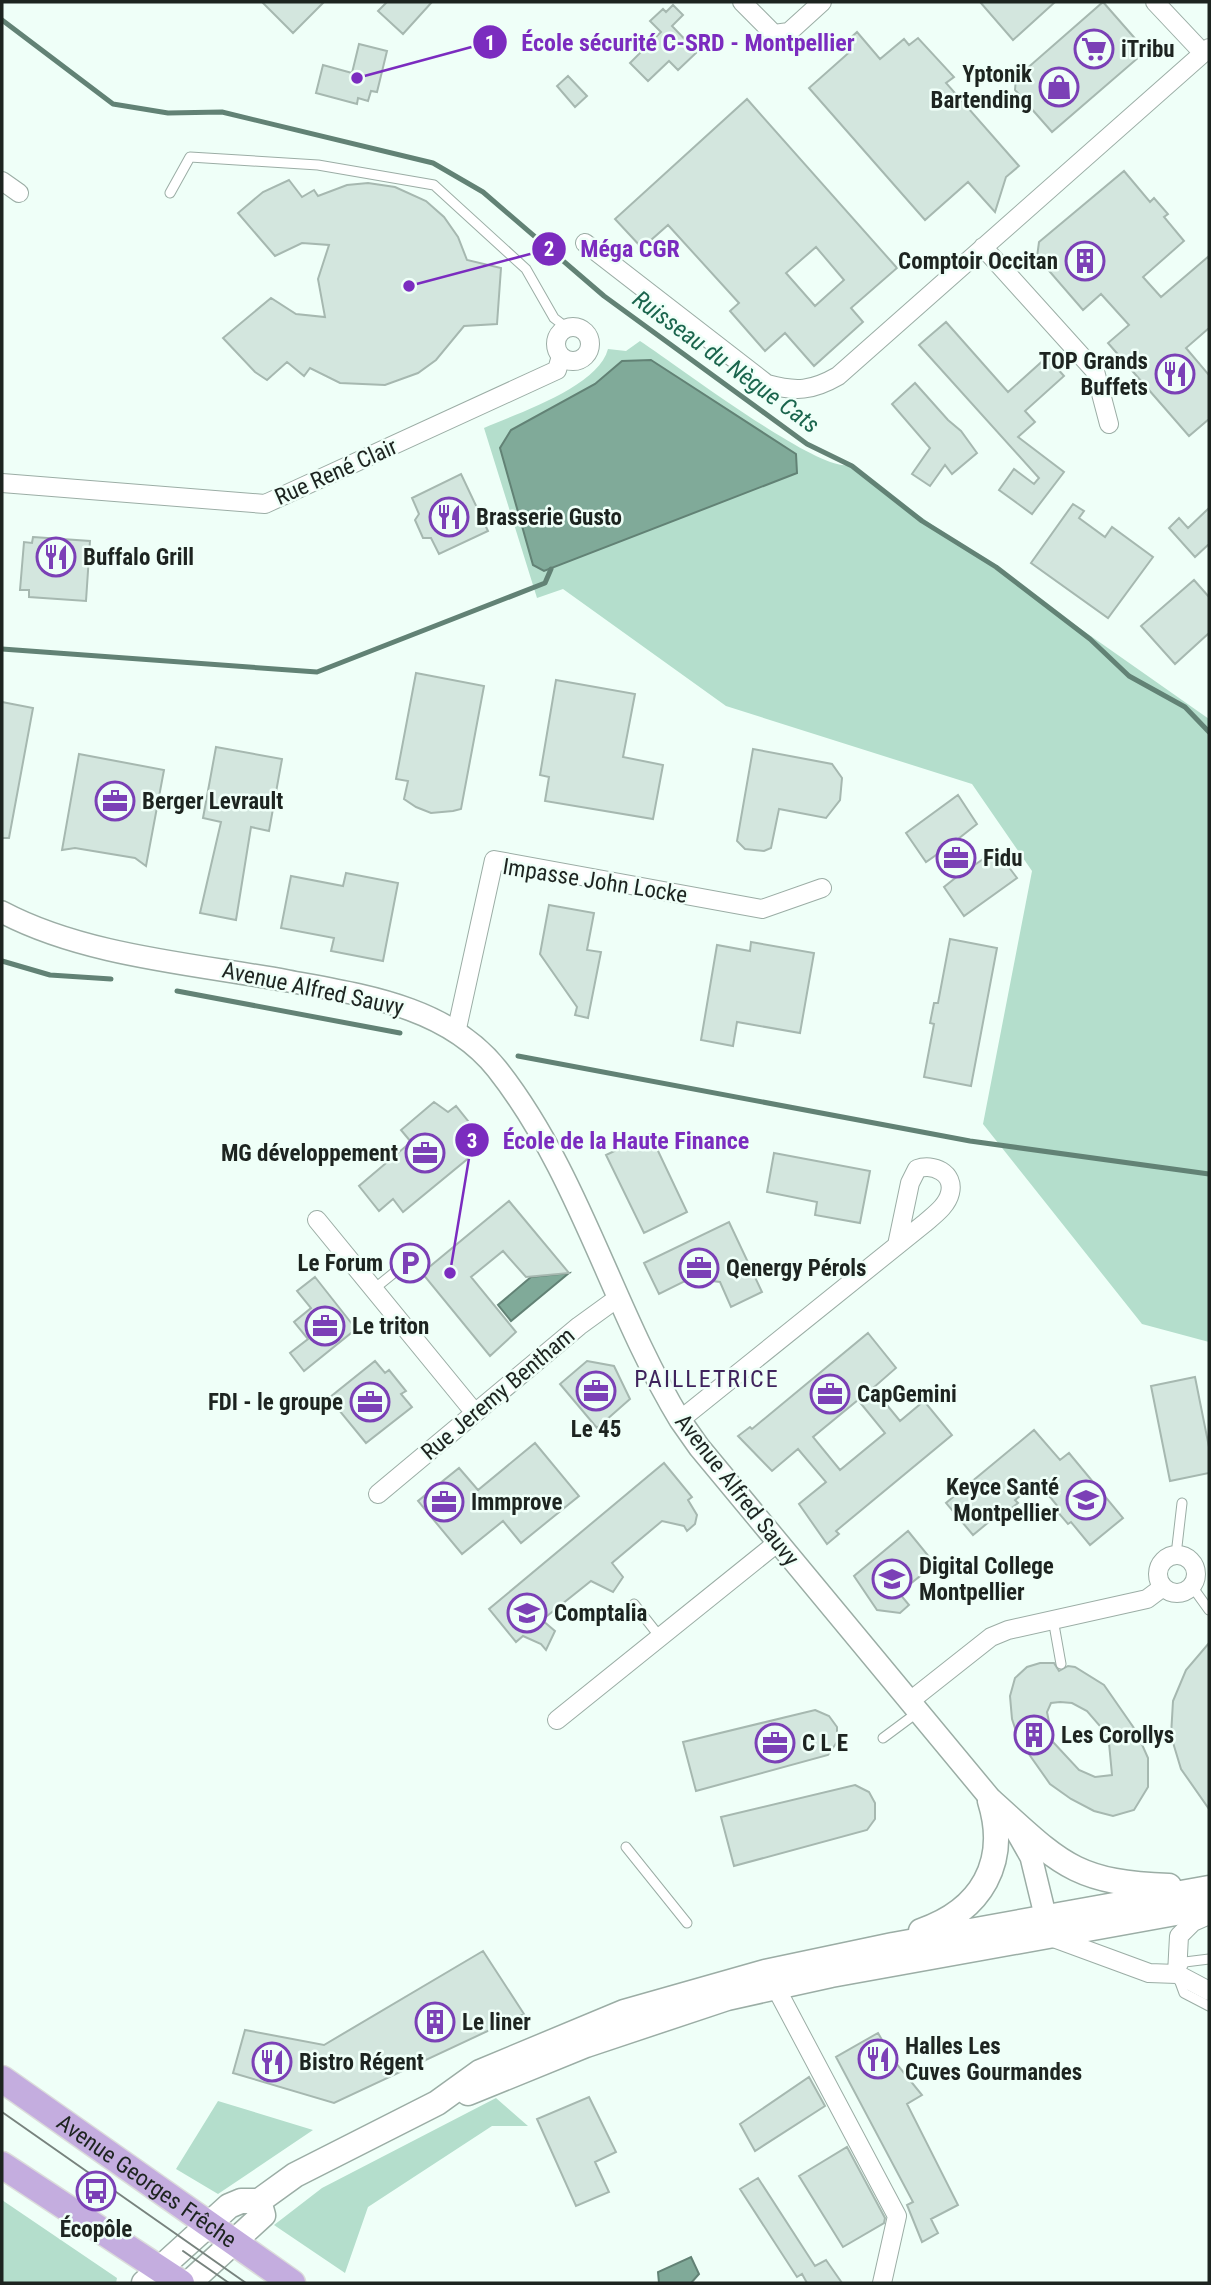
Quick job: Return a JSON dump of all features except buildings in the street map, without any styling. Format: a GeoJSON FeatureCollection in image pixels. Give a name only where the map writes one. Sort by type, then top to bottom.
{"type":"FeatureCollection","features":[{"type":"Feature","properties":{"kind":"main road"},"geometry":{"type":"LineString","coordinates":[[990,1801],[1053,1857],[1079,1872],[1135,1885],[1209,1885]]}},
{"type":"Feature","properties":{"kind":"main road"},"geometry":{"type":"LineString","coordinates":[[770,1980],[798,1959],[918,1933],[941,1924],[961,1910],[993,1870],[998,1846],[997,1824],[990,1801]]}},
{"type":"Feature","properties":{"kind":"main road"},"geometry":{"type":"LineString","coordinates":[[770,1980],[831,1975],[844,1965],[1049,1928],[1097,1910],[1209,1885]]}},
{"type":"Feature","properties":{"kind":"main road"},"geometry":{"type":"LineString","coordinates":[[2,2165],[162,2279],[209,2224],[229,2206],[241,2201],[259,2201],[316,2164],[437,2103],[480,2072],[624,2012],[770,1980],[893,1945],[1209,1907]]}},
{"type":"Feature","properties":{"kind":"main road","name":"Avenue Georges Frêche"},"geometry":{"type":"LineString","coordinates":[[2,2079],[292,2283]]}},
{"type":"Feature","properties":{"kind":"main road"},"geometry":{"type":"LineString","coordinates":[[189,2283],[263,2215],[259,2201]]}},
{"type":"Feature","properties":{"kind":"street"},"geometry":{"type":"LineString","coordinates":[[742,2],[774,34],[789,32],[821,2]]}},
{"type":"Feature","properties":{"kind":"street"},"geometry":{"type":"LineString","coordinates":[[585,243],[767,384],[791,391],[815,389],[838,376],[1206,50],[1155,2]]}},
{"type":"Feature","properties":{"kind":"street"},"geometry":{"type":"LineString","coordinates":[[2,181],[19,193]]}},
{"type":"Feature","properties":{"kind":"street"},"geometry":{"type":"LineString","coordinates":[[983,247],[1095,371],[1109,424]]}},
{"type":"Feature","properties":{"kind":"street"},"geometry":{"type":"LineString","coordinates":[[561,356],[557,341],[567,328]]}},
{"type":"Feature","properties":{"kind":"street","name":"Rue René Clair"},"geometry":{"type":"LineString","coordinates":[[2,483],[265,504],[557,370],[561,356],[577,360],[589,350],[589,339],[582,330],[567,328]]}},
{"type":"Feature","properties":{"kind":"street","name":"Impasse John Locke"},"geometry":{"type":"LineString","coordinates":[[456,1033],[494,860],[762,909],[822,888]]}},
{"type":"Feature","properties":{"kind":"street","name":"Avenue Alfred Sauvy"},"geometry":{"type":"LineString","coordinates":[[2,912],[72,940],[396,1003],[456,1033],[495,1067],[532,1118],[680,1420],[777,1543],[1014,1827],[1031,1857],[1049,1928]]}},
{"type":"Feature","properties":{"kind":"street"},"geometry":{"type":"LineString","coordinates":[[317,1220],[475,1413]]}},
{"type":"Feature","properties":{"kind":"street"},"geometry":{"type":"LineString","coordinates":[[680,1420],[897,1245]]}},
{"type":"Feature","properties":{"kind":"street","name":"Rue Jeremy Bentham"},"geometry":{"type":"LineString","coordinates":[[378,1494],[619,1297]]}},
{"type":"Feature","properties":{"kind":"street"},"geometry":{"type":"LineString","coordinates":[[557,1720],[777,1543]]}},
{"type":"Feature","properties":{"kind":"street"},"geometry":{"type":"LineString","coordinates":[[1176,1555],[1192,1563],[1195,1574],[1191,1585],[1181,1592],[1163,1587],[1158,1576],[1161,1564],[1176,1555]]}},
{"type":"Feature","properties":{"kind":"street"},"geometry":{"type":"LineString","coordinates":[[914,1707],[990,1637],[1053,1619],[1147,1599],[1163,1587]]}},
{"type":"Feature","properties":{"kind":"street"},"geometry":{"type":"LineString","coordinates":[[1177,1974],[1179,1936],[1193,1922],[1209,1915]]}},
{"type":"Feature","properties":{"kind":"street"},"geometry":{"type":"LineString","coordinates":[[1049,1928],[1149,1973],[1177,1974],[1209,1992]]}},
{"type":"Feature","properties":{"kind":"street"},"geometry":{"type":"LineString","coordinates":[[770,1980],[897,2216],[882,2283]]}},
{"type":"Feature","properties":{"kind":"lane"},"geometry":{"type":"LineString","coordinates":[[170,193],[190,157],[318,165],[434,185],[526,269],[554,318],[567,328]]}},
{"type":"Feature","properties":{"kind":"lane"},"geometry":{"type":"LineString","coordinates":[[373,1289],[395,1272]]}},
{"type":"Feature","properties":{"kind":"lane"},"geometry":{"type":"LineString","coordinates":[[1176,1555],[1182,1503]]}},
{"type":"Feature","properties":{"kind":"lane"},"geometry":{"type":"LineString","coordinates":[[1191,1585],[1209,1609]]}},
{"type":"Feature","properties":{"kind":"lane"},"geometry":{"type":"LineString","coordinates":[[634,1604],[660,1637]]}},
{"type":"Feature","properties":{"kind":"lane"},"geometry":{"type":"LineString","coordinates":[[1053,1619],[1061,1664]]}},
{"type":"Feature","properties":{"kind":"lane"},"geometry":{"type":"LineString","coordinates":[[883,1738],[914,1707]]}},
{"type":"Feature","properties":{"kind":"lane"},"geometry":{"type":"LineString","coordinates":[[626,1847],[687,1923]]}},
{"type":"Feature","properties":{"kind":"lane"},"geometry":{"type":"LineString","coordinates":[[1209,1959],[1185,1962],[1177,1974],[1184,1993],[1209,2006]]}},
{"type":"Feature","properties":{"kind":"shaded area"},"geometry":{"type":"Polygon","coordinates":[[[640,341],[777,434],[830,462],[847,465],[1209,719],[1209,1342],[1142,1324],[983,1124],[1032,871],[972,784],[726,706],[563,589],[537,598],[484,428],[573,387],[601,363],[608,349],[626,351],[640,341]]]}},
{"type":"Feature","properties":{"kind":"shaded area"},"geometry":{"type":"Polygon","coordinates":[[[651,360],[796,454],[797,473],[544,571],[533,565],[500,448],[511,430],[595,384],[622,361],[651,360]]]}},
{"type":"Feature","properties":{"kind":"shaded area"},"geometry":{"type":"Polygon","coordinates":[[[569,1273],[511,1321],[498,1305],[531,1277],[569,1273]]]}},
{"type":"Feature","properties":{"kind":"shaded area"},"geometry":{"type":"Polygon","coordinates":[[[496,2098],[528,2126],[492,2126],[368,2207],[345,2273],[274,2225],[322,2188],[496,2098]]]}},
{"type":"Feature","properties":{"kind":"shaded area"},"geometry":{"type":"Polygon","coordinates":[[[218,2101],[313,2130],[218,2194],[176,2169],[218,2101]]]}},
{"type":"Feature","properties":{"kind":"shaded area"},"geometry":{"type":"Polygon","coordinates":[[[2,2200],[117,2278],[116,2283],[2,2283],[2,2200]]]}},
{"type":"Feature","properties":{"kind":"shaded area"},"geometry":{"type":"Polygon","coordinates":[[[691,2257],[699,2274],[691,2283],[659,2283],[658,2272],[691,2257]]]}},
{"type":"Feature","properties":{"kind":"waterway","name":"Ruisseau du Nègue Cats"},"geometry":{"type":"LineString","coordinates":[[2,20],[113,104],[168,113],[222,112],[433,163],[483,192],[604,296],[807,444],[852,466],[922,521],[996,567],[1090,639],[1129,676],[1185,707],[1209,732]]}},
{"type":"Feature","properties":{"kind":"waterway"},"geometry":{"type":"LineString","coordinates":[[2,649],[317,672],[545,583],[551,569]]}},
{"type":"Feature","properties":{"kind":"waterway"},"geometry":{"type":"LineString","coordinates":[[2,961],[50,975],[111,979]]}},
{"type":"Feature","properties":{"kind":"waterway"},"geometry":{"type":"LineString","coordinates":[[177,991],[400,1033]]}},
{"type":"Feature","properties":{"kind":"waterway"},"geometry":{"type":"LineString","coordinates":[[518,1056],[970,1141],[1209,1174]]}},
{"type":"Feature","properties":{"kind":"tram line"},"geometry":{"type":"LineString","coordinates":[[2,2112],[246,2283]]}},
{"type":"Feature","properties":{"kind":"tram line"},"geometry":{"type":"LineString","coordinates":[[183,2251],[229,2283]]}},
{"type":"Feature","properties":{"kind":"place","name":"iTribu"},"geometry":{"type":"Point","coordinates":[1094,49]}},
{"type":"Feature","properties":{"kind":"place","name":"École sécurité C-SRD - Montpellier"},"geometry":{"type":"Point","coordinates":[357,78]}},
{"type":"Feature","properties":{"kind":"place","name":"Yptonik Bartending"},"geometry":{"type":"Point","coordinates":[1059,87]}},
{"type":"Feature","properties":{"kind":"place","name":"Comptoir Occitan"},"geometry":{"type":"Point","coordinates":[1085,261]}},
{"type":"Feature","properties":{"kind":"place","name":"Méga CGR"},"geometry":{"type":"Point","coordinates":[409,286]}},
{"type":"Feature","properties":{"kind":"place","name":"TOP Grands Buffets"},"geometry":{"type":"Point","coordinates":[1175,374]}},
{"type":"Feature","properties":{"kind":"place","name":"Brasserie Gusto"},"geometry":{"type":"Point","coordinates":[449,517]}},
{"type":"Feature","properties":{"kind":"place","name":"Buffalo Grill"},"geometry":{"type":"Point","coordinates":[56,557]}},
{"type":"Feature","properties":{"kind":"place","name":"Berger Levrault"},"geometry":{"type":"Point","coordinates":[115,801]}},
{"type":"Feature","properties":{"kind":"place","name":"Fidu"},"geometry":{"type":"Point","coordinates":[956,858]}},
{"type":"Feature","properties":{"kind":"place","name":"MG développement"},"geometry":{"type":"Point","coordinates":[425,1153]}},
{"type":"Feature","properties":{"kind":"place","name":"Le Forum"},"geometry":{"type":"Point","coordinates":[410,1263]}},
{"type":"Feature","properties":{"kind":"place","name":"Qenergy Pérols"},"geometry":{"type":"Point","coordinates":[699,1268]}},
{"type":"Feature","properties":{"kind":"place","name":"École de la Haute Finance"},"geometry":{"type":"Point","coordinates":[450,1273]}},
{"type":"Feature","properties":{"kind":"place","name":"Le triton"},"geometry":{"type":"Point","coordinates":[325,1326]}},
{"type":"Feature","properties":{"kind":"place","name":"Le 45"},"geometry":{"type":"Point","coordinates":[596,1391]}},
{"type":"Feature","properties":{"kind":"place","name":"CapGemini"},"geometry":{"type":"Point","coordinates":[830,1394]}},
{"type":"Feature","properties":{"kind":"place","name":"FDI - le groupe"},"geometry":{"type":"Point","coordinates":[370,1402]}},
{"type":"Feature","properties":{"kind":"place","name":"Keyce Santé Montpellier"},"geometry":{"type":"Point","coordinates":[1086,1500]}},
{"type":"Feature","properties":{"kind":"place","name":"Immprove"},"geometry":{"type":"Point","coordinates":[444,1502]}},
{"type":"Feature","properties":{"kind":"place","name":"Digital College Montpellier"},"geometry":{"type":"Point","coordinates":[892,1579]}},
{"type":"Feature","properties":{"kind":"place","name":"Comptalia"},"geometry":{"type":"Point","coordinates":[527,1613]}},
{"type":"Feature","properties":{"kind":"place","name":"Les Corollys"},"geometry":{"type":"Point","coordinates":[1034,1735]}},
{"type":"Feature","properties":{"kind":"place","name":"C L E"},"geometry":{"type":"Point","coordinates":[775,1743]}},
{"type":"Feature","properties":{"kind":"place","name":"Le liner"},"geometry":{"type":"Point","coordinates":[435,2022]}},
{"type":"Feature","properties":{"kind":"place","name":"Halles Les Cuves Gourmandes"},"geometry":{"type":"Point","coordinates":[878,2059]}},
{"type":"Feature","properties":{"kind":"place","name":"Bistro Régent"},"geometry":{"type":"Point","coordinates":[272,2062]}},
{"type":"Feature","properties":{"kind":"place","name":"Écopôle"},"geometry":{"type":"Point","coordinates":[96,2191]}},
{"type":"Feature","properties":{"kind":"district","name":"PAILLETRICE"},"geometry":{"type":"Point","coordinates":[707,1379]}}]}
